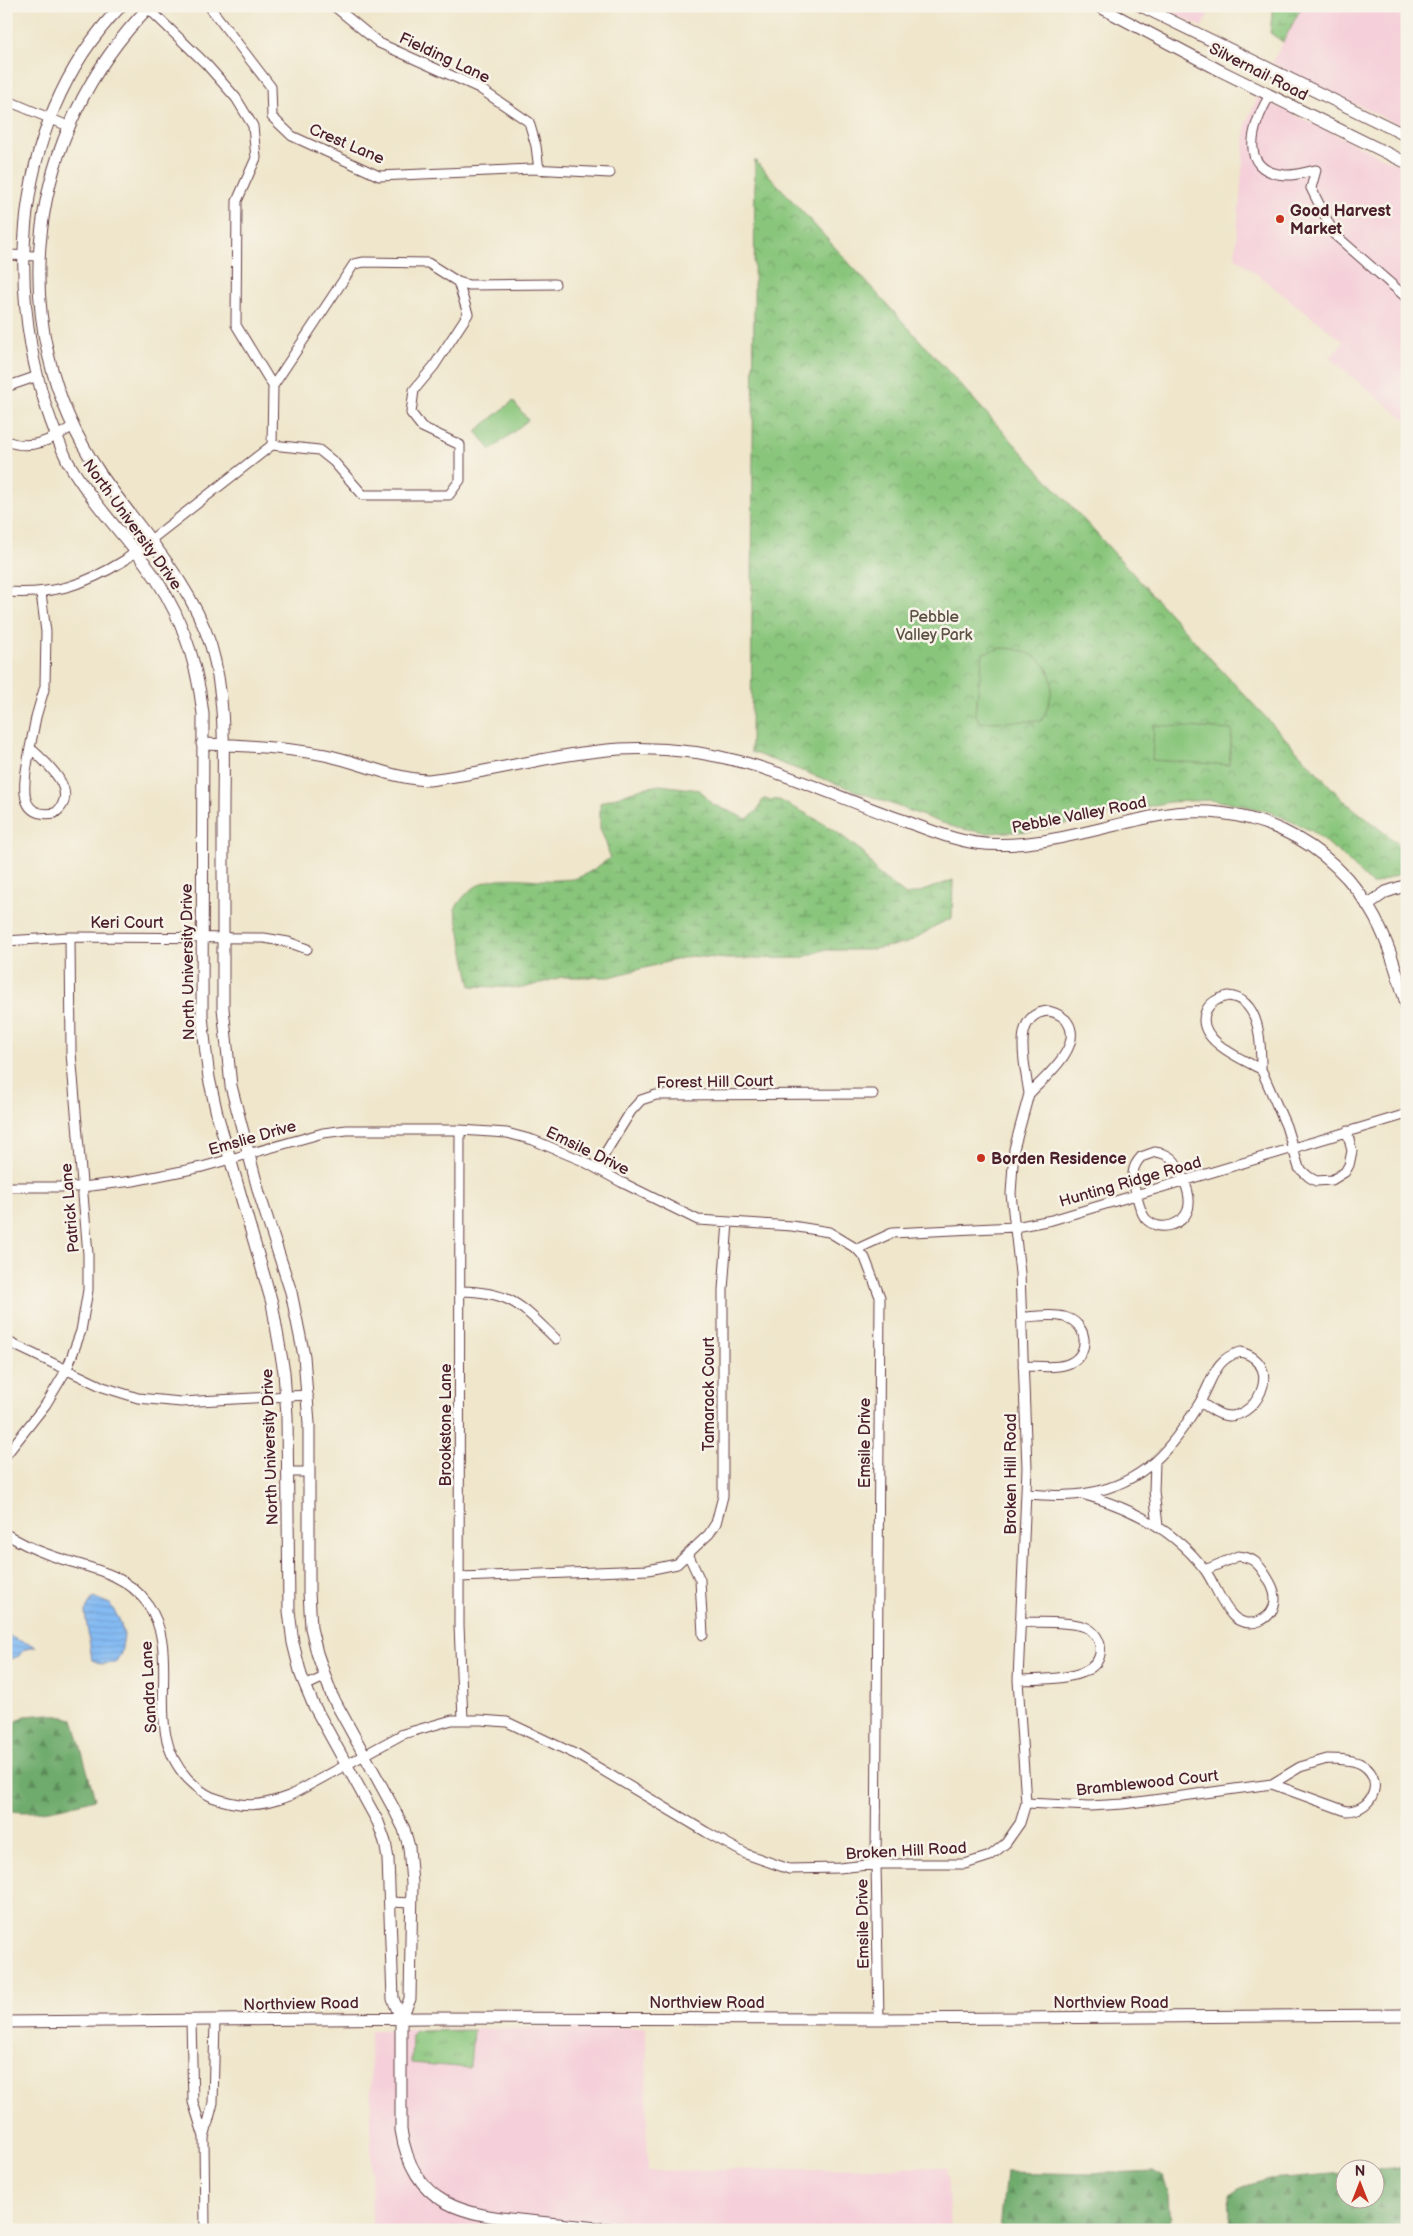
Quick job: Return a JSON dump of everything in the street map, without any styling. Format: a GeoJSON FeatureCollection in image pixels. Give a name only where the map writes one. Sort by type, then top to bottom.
{"type":"FeatureCollection","features":[{"type":"Feature","properties":{"kind":"street","name":"North University Drive"},"geometry":{"type":"LineString","coordinates":[[121,6],[81,56],[65,81],[48,118],[29,171],[12,256],[22,334],[32,378],[55,438],[90,496],[160,586],[178,616],[189,645],[199,683],[203,714],[202,1015],[209,1078],[272,1304],[280,1341],[286,1396],[289,1611],[293,1642],[313,1704],[378,1822],[385,1842],[388,1859],[393,1999],[401,2018],[401,2130],[403,2143],[413,2169],[435,2195],[456,2208],[487,2217],[617,2230]]}},
{"type":"Feature","properties":{"kind":"street","name":"Crest Lane"},"geometry":{"type":"LineString","coordinates":[[209,6],[271,87],[272,117],[292,136],[379,176],[539,170],[610,173]]}},
{"type":"Feature","properties":{"kind":"street","name":"Fielding Lane"},"geometry":{"type":"LineString","coordinates":[[334,6],[379,43],[479,88],[529,122],[536,146],[539,170]]}},
{"type":"Feature","properties":{"kind":"street","name":"Silvernail Road"},"geometry":{"type":"LineString","coordinates":[[1098,6],[1407,163]]}},
{"type":"Feature","properties":{"kind":"street","name":"Silvernail Road"},"geometry":{"type":"LineString","coordinates":[[1141,6],[1407,136]]}},
{"type":"Feature","properties":{"kind":"street","name":"North University Drive"},"geometry":{"type":"LineString","coordinates":[[273,386],[236,325],[237,201],[256,158],[253,126],[236,98],[213,72],[148,7],[103,62],[68,126],[53,167],[40,226],[37,283],[42,332],[60,397],[73,426],[100,473],[152,539],[187,594],[210,642],[217,669],[223,716],[223,1008],[226,1054],[231,1086],[259,1193],[291,1292],[304,1356],[308,1395],[309,1610],[317,1653],[324,1677],[404,1829],[411,1864],[410,1999],[401,2018]]}},
{"type":"Feature","properties":{"kind":"street"},"geometry":{"type":"LineString","coordinates":[[1270,95],[1258,115],[1251,138],[1256,159],[1268,170],[1284,175],[1316,170],[1312,188],[1334,234],[1407,298]]}},
{"type":"Feature","properties":{"kind":"street"},"geometry":{"type":"LineString","coordinates":[[6,100],[68,126]]}},
{"type":"Feature","properties":{"kind":"street"},"geometry":{"type":"LineString","coordinates":[[12,256],[38,256]]}},
{"type":"Feature","properties":{"kind":"street"},"geometry":{"type":"LineString","coordinates":[[458,282],[468,314],[434,366],[414,390],[411,413],[422,427],[460,445],[460,480],[449,495],[363,495],[334,462],[319,450],[272,445],[273,386],[354,264],[364,262],[428,263],[458,282],[468,285],[555,284]]}},
{"type":"Feature","properties":{"kind":"street"},"geometry":{"type":"LineString","coordinates":[[6,387],[32,378]]}},
{"type":"Feature","properties":{"kind":"street"},"geometry":{"type":"LineString","coordinates":[[6,441],[15,444],[32,445],[55,438],[73,426]]}},
{"type":"Feature","properties":{"kind":"street","name":"North University Drive"},"geometry":{"type":"LineString","coordinates":[[152,539],[272,445]]}},
{"type":"Feature","properties":{"kind":"street"},"geometry":{"type":"LineString","coordinates":[[6,592],[41,593],[88,581],[100,576],[152,539]]}},
{"type":"Feature","properties":{"kind":"street"},"geometry":{"type":"LineString","coordinates":[[30,748],[62,784],[64,803],[55,813],[36,813],[30,810],[27,805],[25,781],[30,748],[45,686],[46,632],[41,593]]}},
{"type":"Feature","properties":{"kind":"street","name":"Pebble Valley Road"},"geometry":{"type":"LineString","coordinates":[[202,744],[259,746],[327,756],[411,780],[429,780],[590,752],[620,749],[673,750],[698,753],[768,770],[945,836],[980,843],[999,844],[1038,841],[1159,815],[1200,811],[1225,813],[1257,820],[1302,840],[1341,872],[1367,905],[1384,936],[1407,1007]]}},
{"type":"Feature","properties":{"kind":"street"},"geometry":{"type":"LineString","coordinates":[[1367,905],[1386,892],[1407,885]]}},
{"type":"Feature","properties":{"kind":"street","name":"Keri Court"},"geometry":{"type":"LineString","coordinates":[[6,941],[70,936],[202,937],[276,940],[307,949]]}},
{"type":"Feature","properties":{"kind":"street","name":"Patrick Lane"},"geometry":{"type":"LineString","coordinates":[[6,1455],[46,1404],[67,1369],[81,1331],[88,1290],[88,1254],[71,1052],[70,936]]}},
{"type":"Feature","properties":{"kind":"street"},"geometry":{"type":"LineString","coordinates":[[1260,1069],[1236,1057],[1212,1039],[1206,1031],[1204,1018],[1206,1011],[1215,1000],[1239,998],[1250,1006],[1260,1038],[1260,1069],[1276,1102],[1299,1168],[1303,1173],[1316,1181],[1332,1180],[1345,1172],[1352,1150],[1348,1131]]}},
{"type":"Feature","properties":{"kind":"street"},"geometry":{"type":"LineString","coordinates":[[1045,1011],[1054,1012],[1065,1019],[1070,1028],[1071,1045],[1054,1068],[1029,1094],[1022,1037],[1024,1027],[1035,1015],[1045,1011]]}},
{"type":"Feature","properties":{"kind":"street","name":"Forest Hill Court"},"geometry":{"type":"LineString","coordinates":[[596,1168],[631,1111],[640,1100],[656,1095],[873,1094]]}},
{"type":"Feature","properties":{"kind":"street","name":"Broken Hill Road"},"geometry":{"type":"LineString","coordinates":[[346,1765],[410,1731],[452,1720],[507,1722],[578,1755],[746,1854],[789,1868],[839,1868],[876,1864],[965,1864],[990,1856],[1014,1834],[1020,1823],[1026,1803],[1018,1680],[1027,1494],[1022,1317],[1011,1194],[1011,1170],[1014,1149],[1029,1094]]}},
{"type":"Feature","properties":{"kind":"street","name":"Hunting Ridge Road"},"geometry":{"type":"LineString","coordinates":[[858,1249],[892,1233],[1015,1226],[1061,1217],[1407,1114]]}},
{"type":"Feature","properties":{"kind":"street","name":"Emslie Drive"},"geometry":{"type":"LineString","coordinates":[[6,1187],[82,1187],[132,1181],[181,1172],[323,1133],[347,1130],[460,1130],[507,1133]]}},
{"type":"Feature","properties":{"kind":"street","name":"Brookstone Lane"},"geometry":{"type":"LineString","coordinates":[[460,1130],[459,1577],[462,1720]]}},
{"type":"Feature","properties":{"kind":"street","name":"Emsile Drive"},"geometry":{"type":"LineString","coordinates":[[507,1133],[533,1140],[581,1160],[698,1220],[792,1226],[828,1232],[858,1249],[865,1258],[880,1297],[876,1864],[878,2019]]}},
{"type":"Feature","properties":{"kind":"street"},"geometry":{"type":"LineString","coordinates":[[1150,1153],[1164,1153],[1178,1163],[1189,1198],[1188,1210],[1181,1220],[1170,1225],[1156,1225],[1146,1219],[1137,1195],[1133,1170],[1141,1157],[1150,1153]]}},
{"type":"Feature","properties":{"kind":"street","name":"Tamarack Court"},"geometry":{"type":"LineString","coordinates":[[459,1577],[648,1570],[678,1564],[709,1534],[716,1522],[723,1496],[723,1290],[728,1222]]}},
{"type":"Feature","properties":{"kind":"street"},"geometry":{"type":"LineString","coordinates":[[460,1291],[488,1292],[509,1300],[522,1308],[556,1339]]}},
{"type":"Feature","properties":{"kind":"street"},"geometry":{"type":"LineString","coordinates":[[1022,1317],[1066,1317],[1075,1322],[1082,1330],[1084,1340],[1080,1354],[1067,1364],[1024,1366]]}},
{"type":"Feature","properties":{"kind":"street"},"geometry":{"type":"LineString","coordinates":[[6,1341],[103,1387],[150,1400],[182,1402],[308,1395]]}},
{"type":"Feature","properties":{"kind":"street"},"geometry":{"type":"LineString","coordinates":[[1027,1494],[1082,1494],[1124,1482],[1155,1462],[1176,1440],[1200,1402],[1224,1358],[1241,1352],[1254,1357],[1260,1362],[1264,1372],[1264,1382],[1247,1411],[1236,1416],[1224,1415],[1200,1402]]}},
{"type":"Feature","properties":{"kind":"street"},"geometry":{"type":"LineString","coordinates":[[1155,1462],[1154,1491],[1158,1526]]}},
{"type":"Feature","properties":{"kind":"street"},"geometry":{"type":"LineString","coordinates":[[288,1472],[309,1472]]}},
{"type":"Feature","properties":{"kind":"street"},"geometry":{"type":"LineString","coordinates":[[1082,1494],[1128,1510],[1158,1526],[1189,1550],[1206,1570],[1227,1608],[1237,1620],[1244,1623],[1256,1623],[1271,1612],[1275,1602],[1274,1590],[1260,1566],[1252,1559],[1238,1556],[1206,1570]]}},
{"type":"Feature","properties":{"kind":"street","name":"Sandra Lane"},"geometry":{"type":"LineString","coordinates":[[6,1534],[48,1554],[99,1569],[120,1578],[147,1604],[159,1628],[162,1651],[164,1724],[167,1746],[182,1772],[208,1795],[235,1804],[250,1806],[269,1804],[289,1796],[346,1765]]}},
{"type":"Feature","properties":{"kind":"street"},"geometry":{"type":"LineString","coordinates":[[688,1554],[700,1580],[703,1635]]}},
{"type":"Feature","properties":{"kind":"street"},"geometry":{"type":"LineString","coordinates":[[1018,1680],[1086,1672],[1095,1665],[1100,1654],[1099,1641],[1096,1635],[1087,1628],[1077,1625],[1020,1622]]}},
{"type":"Feature","properties":{"kind":"street"},"geometry":{"type":"LineString","coordinates":[[306,1686],[324,1677]]}},
{"type":"Feature","properties":{"kind":"street","name":"Bramblewood Court"},"geometry":{"type":"LineString","coordinates":[[1026,1803],[1082,1806],[1123,1804],[1272,1784],[1313,1762],[1341,1759],[1354,1761],[1364,1766],[1370,1773],[1374,1786],[1372,1798],[1368,1804],[1356,1811],[1346,1811],[1272,1784]]}},
{"type":"Feature","properties":{"kind":"street"},"geometry":{"type":"LineString","coordinates":[[390,1902],[412,1904]]}},
{"type":"Feature","properties":{"kind":"street","name":"Northview Road"},"geometry":{"type":"LineString","coordinates":[[6,2022],[401,2018],[878,2019],[1407,2015]]}},
{"type":"Feature","properties":{"kind":"street"},"geometry":{"type":"LineString","coordinates":[[191,2020],[194,2102],[204,2138],[205,2230]]}},
{"type":"Feature","properties":{"kind":"street"},"geometry":{"type":"LineString","coordinates":[[204,2138],[213,2103],[215,2020]]}},
{"type":"Feature","properties":{"kind":"shaded area"},"geometry":{"type":"Polygon","coordinates":[[[1158,6],[1212,6],[1202,27],[1158,6]]]}},
{"type":"Feature","properties":{"kind":"shaded area"},"geometry":{"type":"Polygon","coordinates":[[[1302,6],[1407,6],[1407,129],[1272,63],[1302,6]]]}},
{"type":"Feature","properties":{"kind":"shaded area"},"geometry":{"type":"Polygon","coordinates":[[[1258,97],[1407,169],[1407,421],[1329,358],[1344,342],[1235,257],[1246,123],[1258,97]]]}},
{"type":"Feature","properties":{"kind":"shaded area"},"geometry":{"type":"Polygon","coordinates":[[[646,2027],[648,2171],[947,2167],[950,2230],[372,2230],[370,2030],[646,2027]]]}},
{"type":"Feature","properties":{"kind":"green space"},"geometry":{"type":"Polygon","coordinates":[[[1273,6],[1302,6],[1283,42],[1270,33],[1273,6]]]}},
{"type":"Feature","properties":{"kind":"green space","name":"Pebble Valley Park"},"geometry":{"type":"Polygon","coordinates":[[[755,160],[1211,659],[1343,800],[1407,851],[1407,871],[1372,885],[1342,855],[1312,831],[1273,813],[1233,803],[1210,800],[1169,802],[1032,831],[986,833],[957,828],[751,752],[755,160]]]}},
{"type":"Feature","properties":{"kind":"green space"},"geometry":{"type":"Polygon","coordinates":[[[513,401],[528,420],[491,450],[476,431],[513,401]]]}},
{"type":"Feature","properties":{"kind":"green space"},"geometry":{"type":"Polygon","coordinates":[[[1002,648],[1031,654],[1041,661],[1048,670],[1051,680],[1051,693],[1048,706],[1041,721],[980,722],[975,713],[983,653],[1002,648]]]}},
{"type":"Feature","properties":{"kind":"green space"},"geometry":{"type":"Polygon","coordinates":[[[1154,725],[1232,730],[1229,765],[1152,760],[1154,725]]]}},
{"type":"Feature","properties":{"kind":"green space"},"geometry":{"type":"Polygon","coordinates":[[[660,785],[700,790],[712,804],[747,819],[758,810],[763,799],[779,800],[834,830],[863,852],[877,873],[906,895],[953,880],[952,918],[908,943],[868,950],[823,950],[801,958],[729,959],[690,956],[610,977],[562,977],[523,988],[471,986],[455,909],[465,895],[476,886],[488,881],[514,878],[543,880],[575,879],[594,869],[610,858],[600,828],[600,803],[642,788],[660,785]]]}},
{"type":"Feature","properties":{"kind":"green space"},"geometry":{"type":"Polygon","coordinates":[[[49,1714],[73,1719],[95,1799],[62,1808],[40,1811],[17,1812],[6,1810],[6,1728],[25,1716],[49,1714]]]}},
{"type":"Feature","properties":{"kind":"green space"},"geometry":{"type":"Polygon","coordinates":[[[473,2030],[470,2068],[411,2063],[412,2034],[415,2031],[473,2030]]]}},
{"type":"Feature","properties":{"kind":"green space"},"geometry":{"type":"Polygon","coordinates":[[[1407,2167],[1407,2230],[1231,2230],[1229,2195],[1249,2185],[1270,2179],[1336,2174],[1336,2208],[1386,2208],[1386,2169],[1407,2167]]]}},
{"type":"Feature","properties":{"kind":"green space"},"geometry":{"type":"Polygon","coordinates":[[[1153,2171],[1162,2176],[1169,2194],[1171,2230],[1000,2230],[1006,2172],[1090,2174],[1153,2171]]]}},
{"type":"Feature","properties":{"kind":"water"},"geometry":{"type":"Polygon","coordinates":[[[93,1597],[110,1604],[119,1619],[124,1635],[121,1653],[115,1663],[102,1664],[92,1660],[85,1612],[93,1597]]]}},
{"type":"Feature","properties":{"kind":"water"},"geometry":{"type":"Polygon","coordinates":[[[6,1634],[36,1646],[23,1650],[19,1656],[6,1661],[6,1634]]]}},
{"type":"Feature","properties":{"kind":"waterway"},"geometry":{"type":"LineString","coordinates":[[6,1708],[11,1706]]}},
{"type":"Feature","properties":{"kind":"place","name":"Good Harvest Market"},"geometry":{"type":"Point","coordinates":[1280,219]}},
{"type":"Feature","properties":{"kind":"place","name":"Borden Residence"},"geometry":{"type":"Point","coordinates":[981,1158]}}]}
